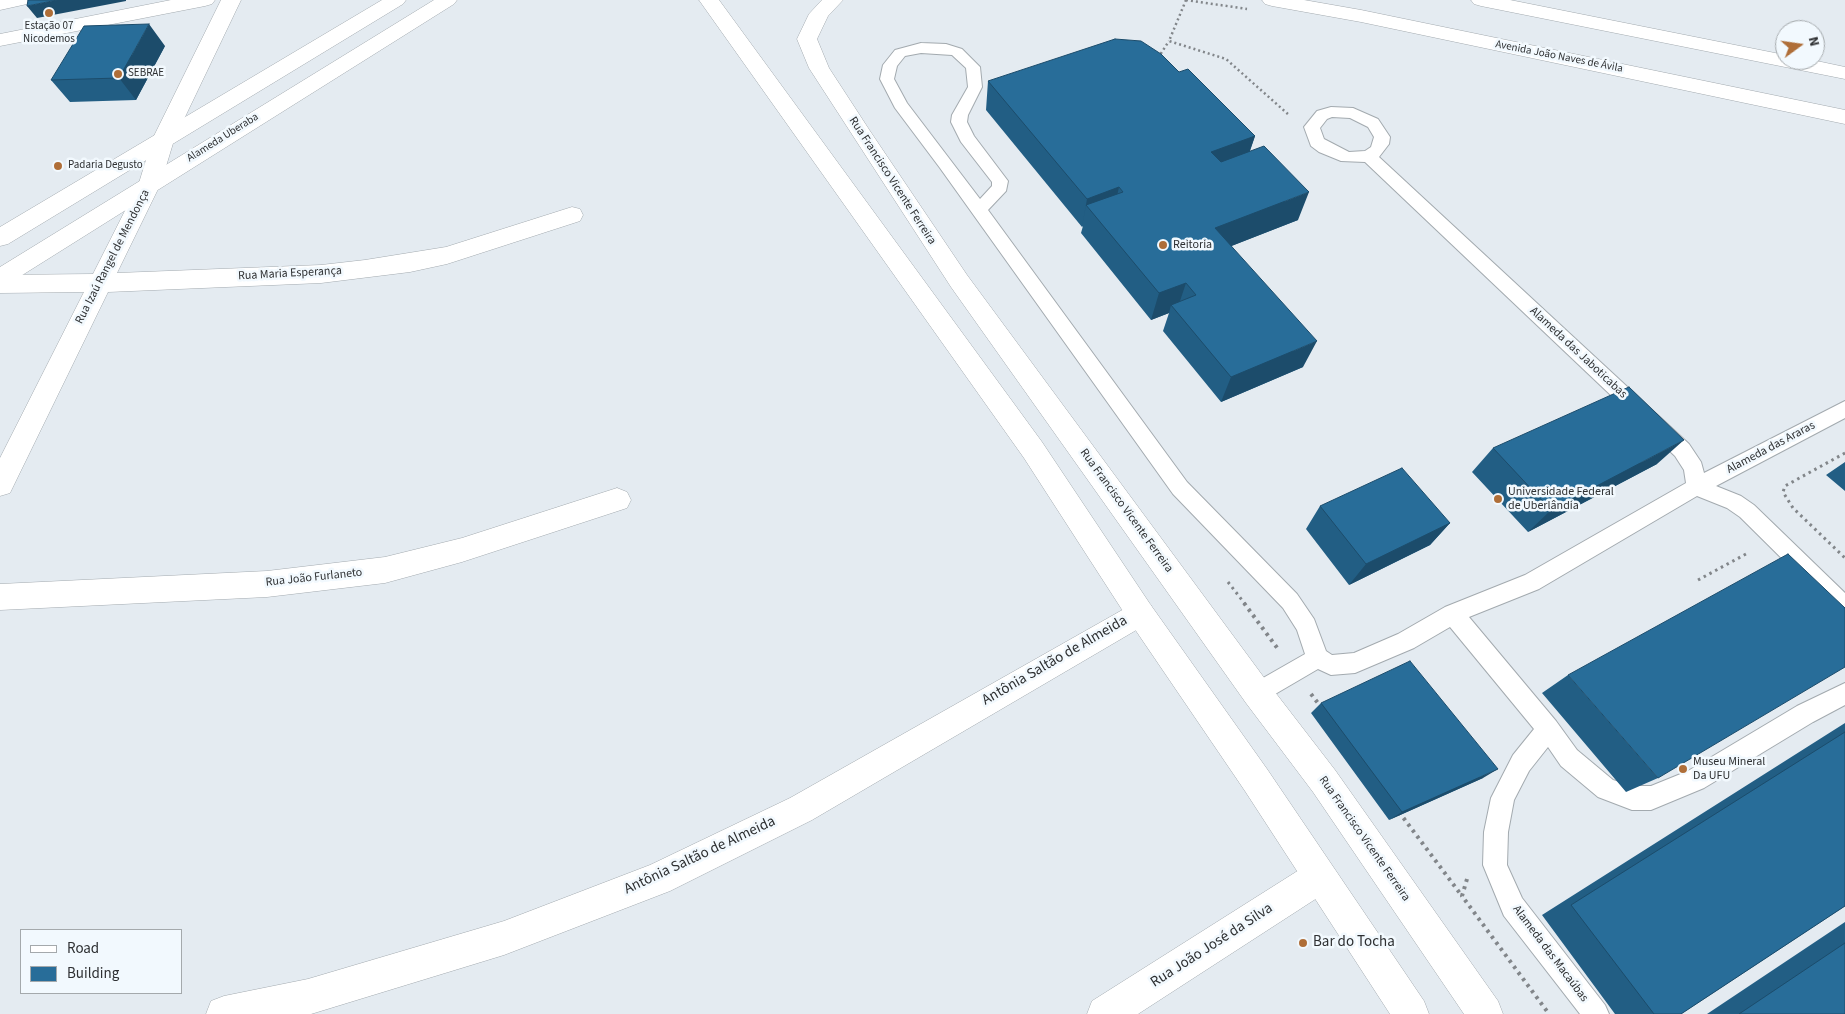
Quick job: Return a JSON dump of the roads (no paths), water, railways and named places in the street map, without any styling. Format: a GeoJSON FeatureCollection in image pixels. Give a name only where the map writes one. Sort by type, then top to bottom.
{"type":"FeatureCollection","features":[{"type":"Feature","properties":{"kind":"main road"},"geometry":{"type":"LineString","coordinates":[[0,4],[20,0]]}},
{"type":"Feature","properties":{"kind":"main road"},"geometry":{"type":"LineString","coordinates":[[0,40],[135,12],[205,0]]}},
{"type":"Feature","properties":{"kind":"main road","name":"Rua Izaú Rangel de Mendonça"},"geometry":{"type":"LineString","coordinates":[[0,485],[150,182],[163,140],[231,0]]}},
{"type":"Feature","properties":{"kind":"main road"},"geometry":{"type":"LineString","coordinates":[[0,238],[396,0]]}},
{"type":"Feature","properties":{"kind":"main road","name":"Alameda Uberaba"},"geometry":{"type":"LineString","coordinates":[[0,278],[78,231],[150,182],[447,0]]}},
{"type":"Feature","properties":{"kind":"main road"},"geometry":{"type":"LineString","coordinates":[[709,0],[924,296],[1033,450],[1140,613],[1256,780],[1411,1014]]}},
{"type":"Feature","properties":{"kind":"main road","name":"Rua Francisco Vicente Ferreira"},"geometry":{"type":"LineString","coordinates":[[833,0],[819,14],[807,39],[819,68],[918,223],[1257,693],[1324,780],[1485,1014]]}},
{"type":"Feature","properties":{"kind":"main road","name":"Avenida João Naves de Ávila"},"geometry":{"type":"LineString","coordinates":[[1272,0],[1361,16],[1845,117]]}},
{"type":"Feature","properties":{"kind":"main road"},"geometry":{"type":"LineString","coordinates":[[1481,0],[1845,73]]}},
{"type":"Feature","properties":{"kind":"main road","name":"Rua Maria Esperança"},"geometry":{"type":"LineString","coordinates":[[0,284],[100,283],[321,274],[410,263],[447,255],[572,215]]}},
{"type":"Feature","properties":{"kind":"main road"},"geometry":{"type":"LineString","coordinates":[[924,296],[959,280]]}},
{"type":"Feature","properties":{"kind":"main road","name":"Rua João Furlaneto"},"geometry":{"type":"LineString","coordinates":[[0,597],[267,584],[385,570],[462,550],[617,500]]}},
{"type":"Feature","properties":{"kind":"main road","name":"Antônia Saltão de Almeida"},"geometry":{"type":"LineString","coordinates":[[224,1014],[308,997],[504,938],[658,879],[801,809],[1140,613]]}},
{"type":"Feature","properties":{"kind":"main road","name":"Rua João José da Silva"},"geometry":{"type":"LineString","coordinates":[[1105,1014],[1209,950],[1319,877]]}},
{"type":"Feature","properties":{"kind":"lane"},"geometry":{"type":"LineString","coordinates":[[979,209],[995,194],[1000,186],[1000,181],[967,138],[959,122],[960,115],[975,87],[973,67],[957,52],[946,48],[921,48],[900,53],[894,59],[887,72],[891,92],[979,209],[1180,488],[1290,601],[1306,626],[1317,658],[1257,693]]}},
{"type":"Feature","properties":{"kind":"lane"},"geometry":{"type":"LineString","coordinates":[[1331,112],[1353,113],[1373,123],[1382,137],[1381,144],[1369,156],[1335,154],[1317,142],[1313,129],[1316,120],[1331,112]]}},
{"type":"Feature","properties":{"kind":"lane","name":"Alameda das Jaboticabas"},"geometry":{"type":"LineString","coordinates":[[1369,156],[1682,450],[1694,468],[1696,487]]}},
{"type":"Feature","properties":{"kind":"lane","name":"Alameda das Araras"},"geometry":{"type":"LineString","coordinates":[[1317,658],[1331,665],[1355,663],[1406,641],[1453,614],[1532,582],[1696,487],[1845,409]]}},
{"type":"Feature","properties":{"kind":"lane"},"geometry":{"type":"LineString","coordinates":[[1696,487],[1728,499],[1747,511],[1845,607]]}},
{"type":"Feature","properties":{"kind":"lane"},"geometry":{"type":"LineString","coordinates":[[1453,614],[1548,729],[1569,758],[1606,789],[1632,798],[1651,798],[1672,792],[1713,771],[1805,714],[1845,694]]}},
{"type":"Feature","properties":{"kind":"lane","name":"Alameda das Macaúbas"},"geometry":{"type":"LineString","coordinates":[[1548,729],[1521,763],[1503,798],[1496,832],[1495,865],[1513,907],[1596,1014]]}},
{"type":"Feature","properties":{"kind":"place","name":"Estação 07 Nicodemos"},"geometry":{"type":"Point","coordinates":[49,13]}},
{"type":"Feature","properties":{"kind":"place","name":"SEBRAE"},"geometry":{"type":"Point","coordinates":[118,74]}},
{"type":"Feature","properties":{"kind":"place","name":"Padaria Degusto"},"geometry":{"type":"Point","coordinates":[58,166]}},
{"type":"Feature","properties":{"kind":"place","name":"Reitoria"},"geometry":{"type":"Point","coordinates":[1163,245]}},
{"type":"Feature","properties":{"kind":"place","name":"Universidade Federal de Uberlândia"},"geometry":{"type":"Point","coordinates":[1498,499]}},
{"type":"Feature","properties":{"kind":"place","name":"Museu Mineral Da UFU"},"geometry":{"type":"Point","coordinates":[1683,769]}},
{"type":"Feature","properties":{"kind":"place","name":"Bar do Tocha"},"geometry":{"type":"Point","coordinates":[1303,943]}}]}
